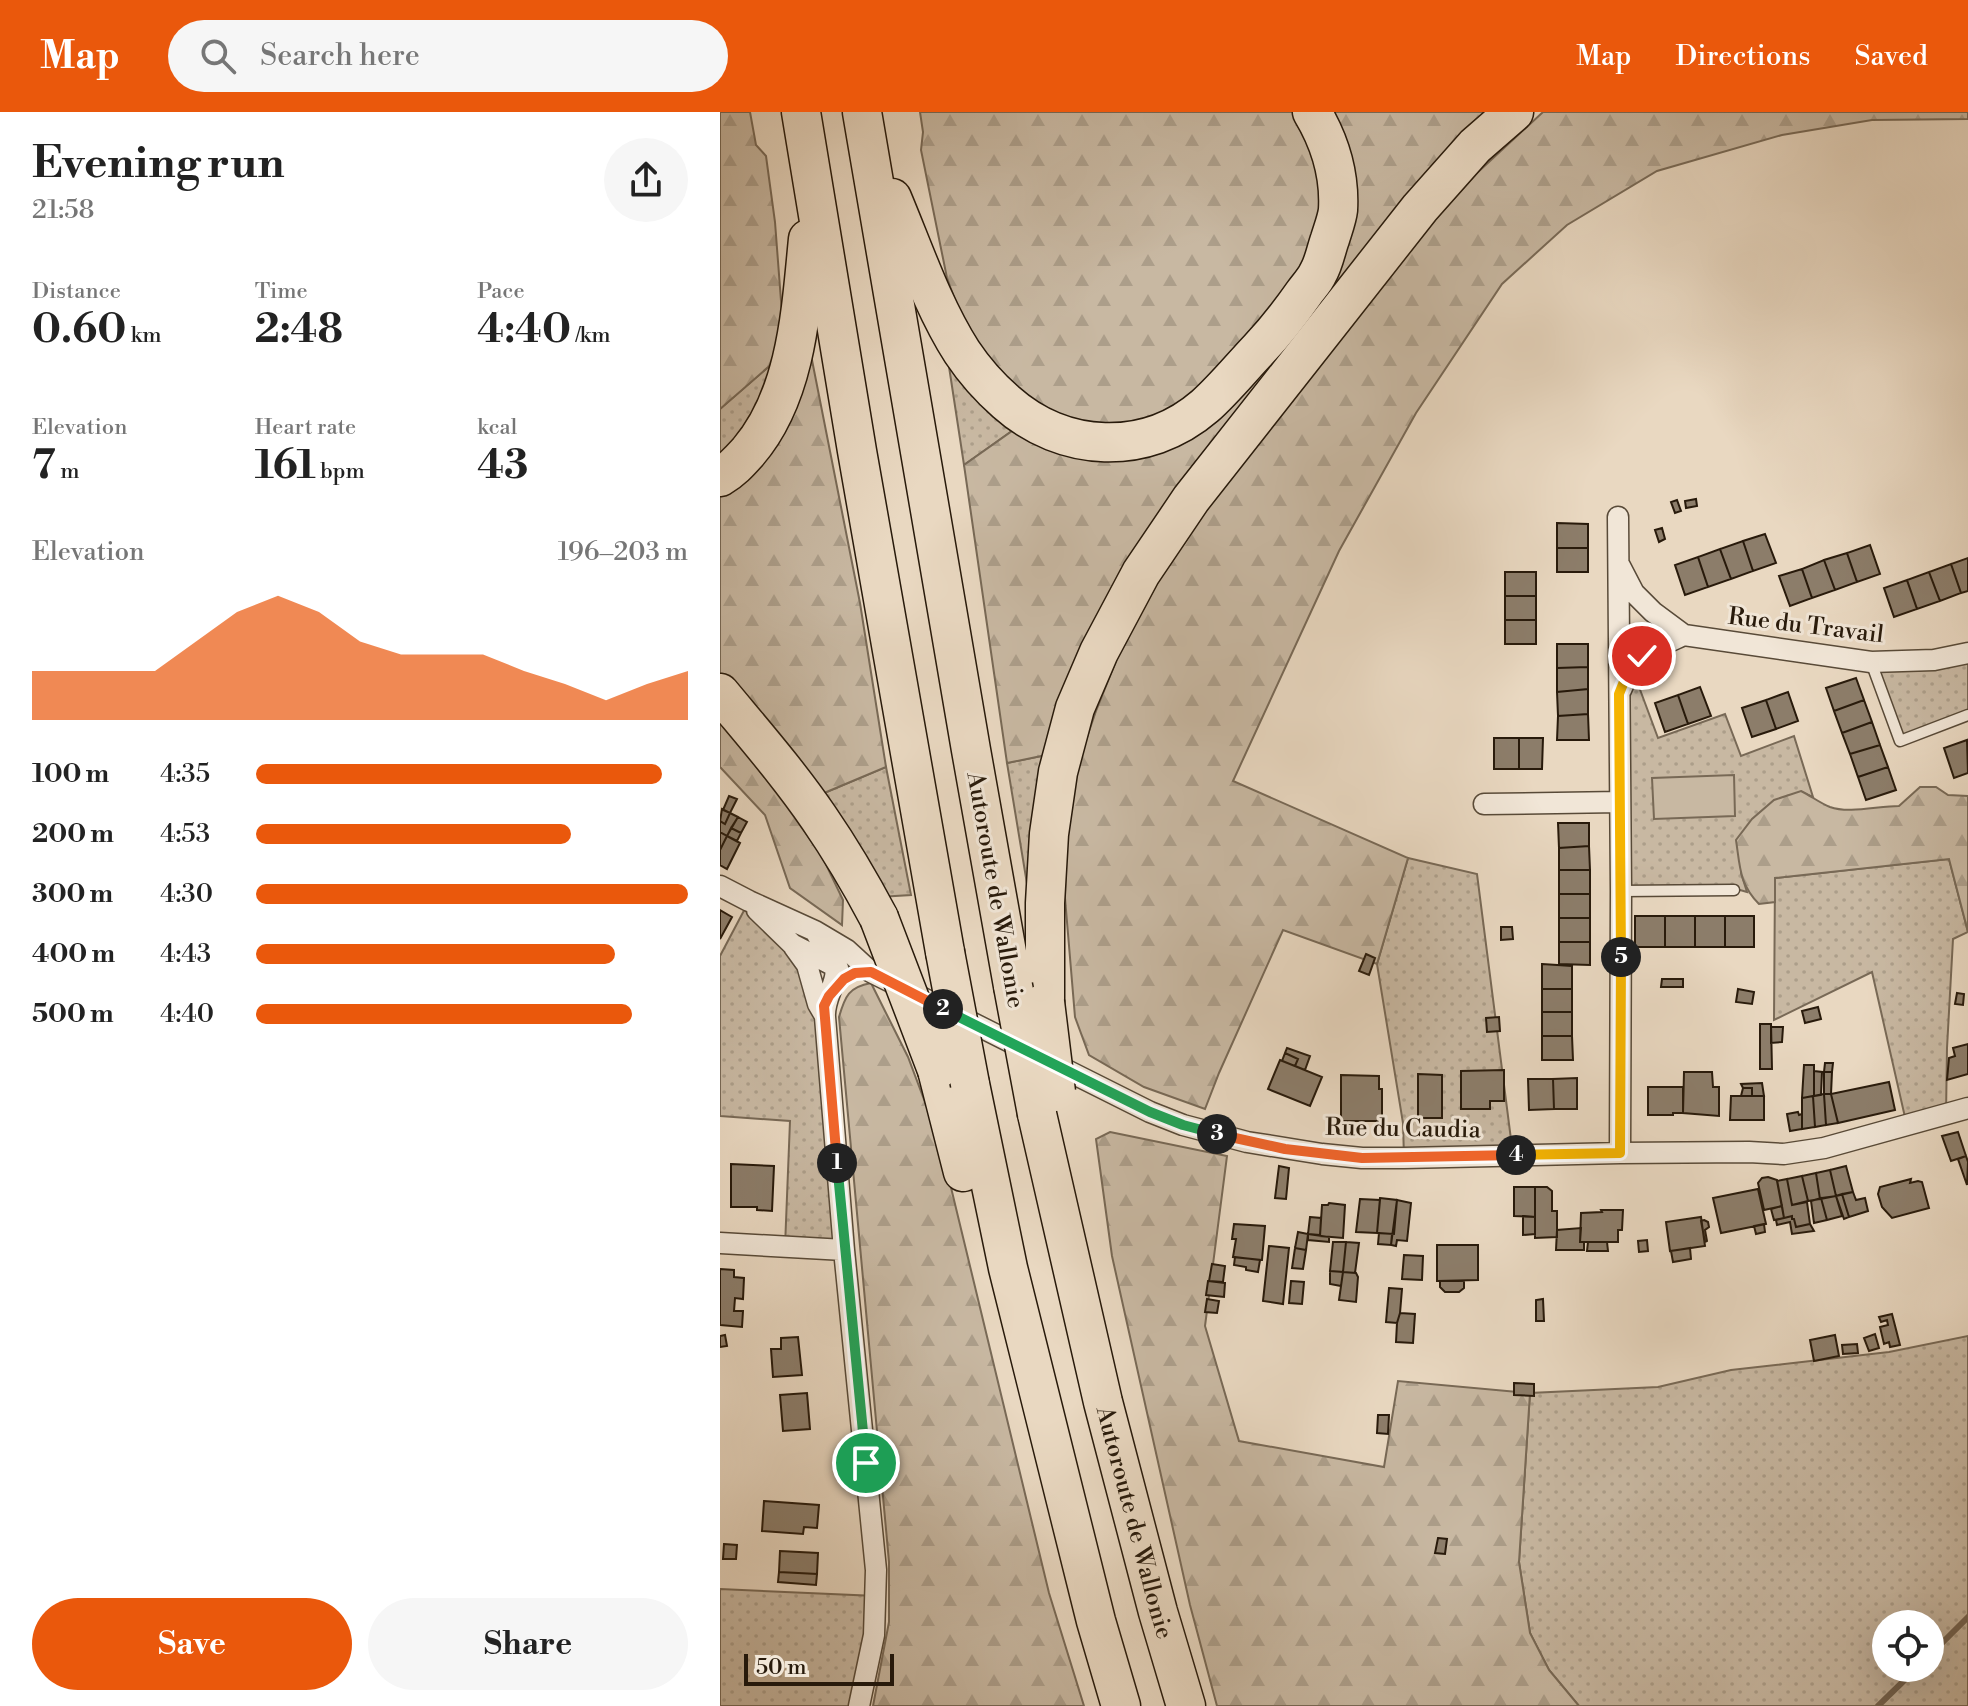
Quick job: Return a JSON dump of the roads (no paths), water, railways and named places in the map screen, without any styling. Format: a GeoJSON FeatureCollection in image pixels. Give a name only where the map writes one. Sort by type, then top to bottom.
{"type":"FeatureCollection","features":[{"type":"Feature","properties":{"kind":"highway"},"geometry":{"type":"LineString","coordinates":[[864,124],[944,318],[963,353],[1007,403],[1050,431],[1090,443],[1133,441],[1181,422],[1204,407],[1278,329],[1319,272],[1338,213],[1338,177],[1322,128],[1312,112]]}},
{"type":"Feature","properties":{"kind":"highway"},"geometry":{"type":"LineString","coordinates":[[1029,994],[1045,903],[1049,834],[1058,772],[1075,708],[1106,639],[1141,573],[1191,499],[1420,208],[1475,146],[1514,112]]}},
{"type":"Feature","properties":{"kind":"highway","name":"Autoroute de Wallonie"},"geometry":{"type":"LineString","coordinates":[[864,124],[971,750],[1029,994],[1048,1129],[1103,1402],[1186,1706]]}},
{"type":"Feature","properties":{"kind":"highway"},"geometry":{"type":"LineString","coordinates":[[803,127],[945,952],[953,1077],[970,1199],[1008,1268],[1096,1621],[1121,1706]]}},
{"type":"Feature","properties":{"kind":"highway"},"geometry":{"type":"LineString","coordinates":[[720,477],[732,470],[762,435],[784,385],[799,321],[813,192]]}},
{"type":"Feature","properties":{"kind":"highway"},"geometry":{"type":"LineString","coordinates":[[720,693],[819,818],[858,879],[953,1077]]}},
{"type":"Feature","properties":{"kind":"street"},"geometry":{"type":"LineString","coordinates":[[1618,517],[1620,1153]]}},
{"type":"Feature","properties":{"kind":"street","name":"Rue du Travail"},"geometry":{"type":"LineString","coordinates":[[1618,563],[1634,593],[1684,635],[1871,662],[1934,660],[1968,653]]}},
{"type":"Feature","properties":{"kind":"street"},"geometry":{"type":"LineString","coordinates":[[1619,694],[1627,674],[1642,656],[1684,635]]}},
{"type":"Feature","properties":{"kind":"street"},"geometry":{"type":"LineString","coordinates":[[1484,804],[1620,802]]}},
{"type":"Feature","properties":{"kind":"street","name":"Rue du Caudia"},"geometry":{"type":"LineString","coordinates":[[720,886],[815,931],[828,960]]}},
{"type":"Feature","properties":{"kind":"street","name":"Rue du Caudia"},"geometry":{"type":"LineString","coordinates":[[749,901],[792,944],[863,972],[1150,1112],[1183,1125],[1285,1149],[1362,1158],[1620,1153],[1784,1154],[1866,1137],[1968,1108]]}},
{"type":"Feature","properties":{"kind":"street"},"geometry":{"type":"LineString","coordinates":[[828,960],[835,976],[824,1006],[844,1250],[876,1570],[874,1635],[859,1706]]}},
{"type":"Feature","properties":{"kind":"street"},"geometry":{"type":"LineString","coordinates":[[825,1017],[818,1004],[828,960]]}},
{"type":"Feature","properties":{"kind":"street"},"geometry":{"type":"LineString","coordinates":[[829,996],[844,979],[863,972]]}},
{"type":"Feature","properties":{"kind":"street"},"geometry":{"type":"LineString","coordinates":[[720,1243],[844,1250]]}},
{"type":"Feature","properties":{"kind":"lane"},"geometry":{"type":"LineString","coordinates":[[1871,662],[1900,741],[1968,715]]}},
{"type":"Feature","properties":{"kind":"lane"},"geometry":{"type":"LineString","coordinates":[[1621,891],[1734,890]]}},
{"type":"Feature","properties":{"kind":"waterway"},"geometry":{"type":"LineString","coordinates":[[1944,1641],[1968,1617]]}},
{"type":"Feature","properties":{"kind":"waterway"},"geometry":{"type":"LineString","coordinates":[[1878,1706],[1903,1682]]}}]}
